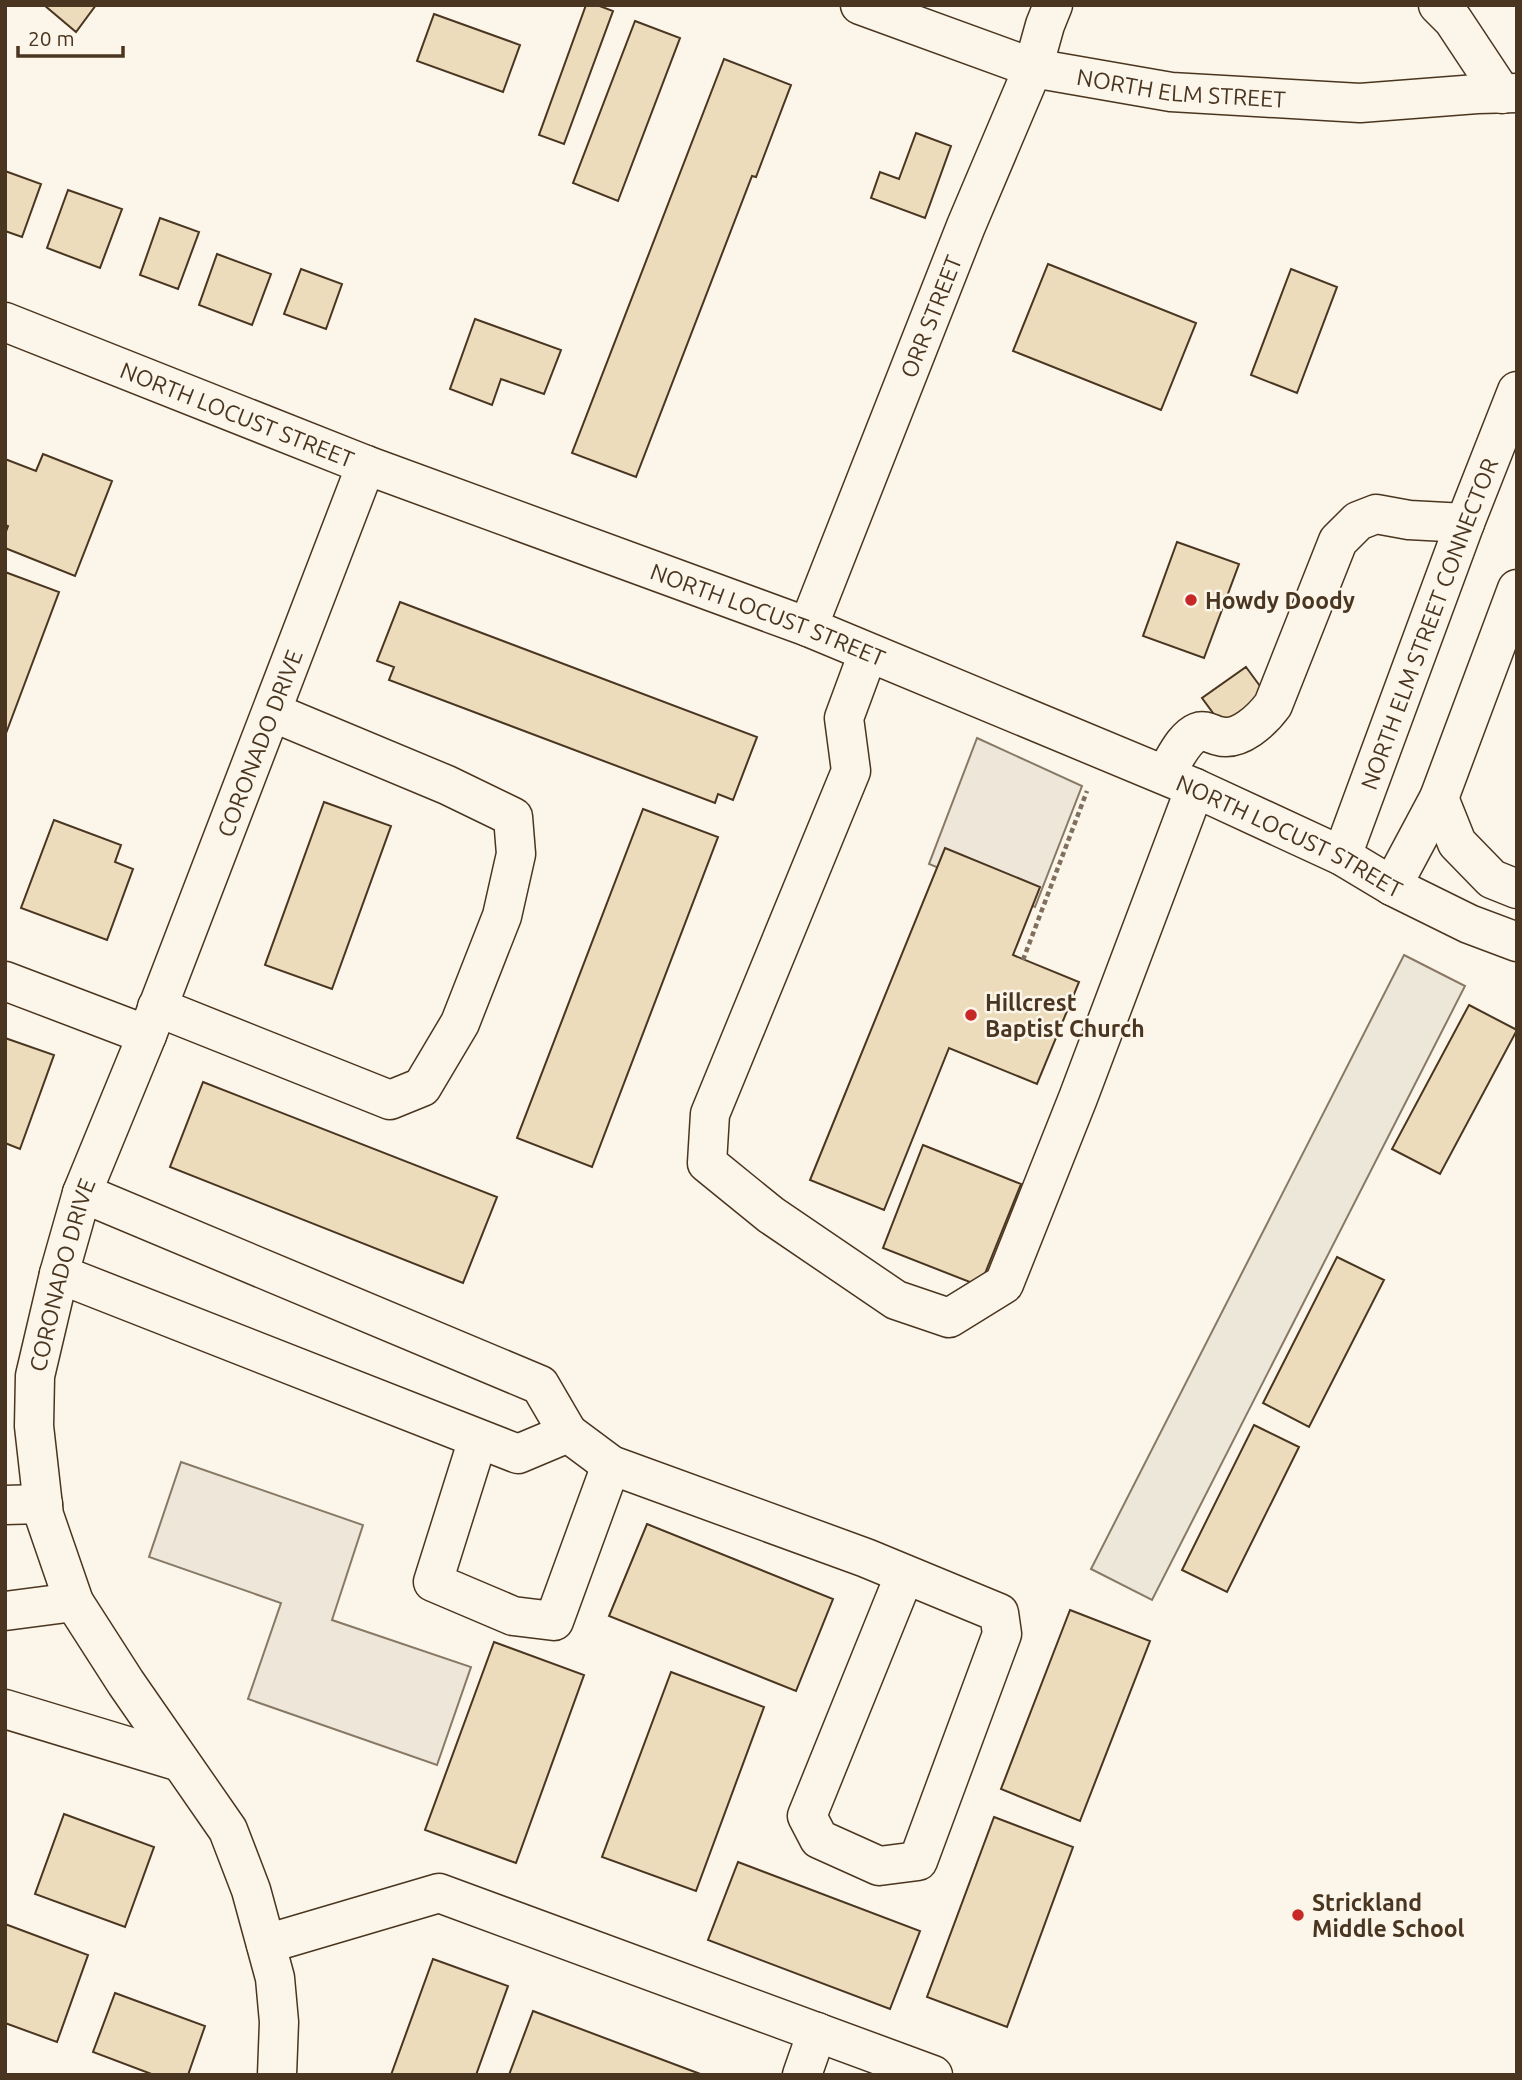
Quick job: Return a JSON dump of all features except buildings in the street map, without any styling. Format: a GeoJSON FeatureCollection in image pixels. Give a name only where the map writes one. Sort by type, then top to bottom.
{"type":"FeatureCollection","features":[{"type":"Feature","properties":{"kind":"main road","name":"NORTH ELM STREET"},"geometry":{"type":"LineString","coordinates":[[860,5],[1033,68],[1171,92],[1360,103],[1509,94]]}},
{"type":"Feature","properties":{"kind":"main road","name":"ORR STREET"},"geometry":{"type":"LineString","coordinates":[[807,627],[966,226],[1033,68],[1053,5]]}},
{"type":"Feature","properties":{"kind":"main road"},"geometry":{"type":"LineString","coordinates":[[1438,5],[1453,20],[1509,94]]}},
{"type":"Feature","properties":{"kind":"main road","name":"NORTH LOCUST STREET"},"geometry":{"type":"LineString","coordinates":[[5,322],[366,465],[807,627],[1180,781],[1342,856],[1392,886],[1469,924],[1517,942]]}},
{"type":"Feature","properties":{"kind":"main road","name":"NORTH ELM STREET CONNECTOR"},"geometry":{"type":"LineString","coordinates":[[1342,856],[1465,523],[1517,391]]}},
{"type":"Feature","properties":{"kind":"main road","name":"CORONADO DRIVE"},"geometry":{"type":"LineString","coordinates":[[277,2075],[279,2022],[275,1978],[251,1890],[228,1830],[74,1602],[44,1515],[34,1426],[35,1376],[59,1274],[82,1193],[152,1021],[366,465]]}},
{"type":"Feature","properties":{"kind":"main road"},"geometry":{"type":"LineString","coordinates":[[868,653],[844,718],[851,771],[710,1114],[707,1163],[771,1215],[896,1300],[949,1318],[1004,1284],[1077,1098],[1180,781],[1186,741],[1202,730],[1222,738],[1236,735],[1255,724],[1273,705],[1338,541],[1358,522],[1376,514],[1409,520],[1465,523]]}},
{"type":"Feature","properties":{"kind":"main road"},"geometry":{"type":"LineString","coordinates":[[1392,886],[1439,798],[1517,589]]}},
{"type":"Feature","properties":{"kind":"main road"},"geometry":{"type":"LineString","coordinates":[[5,981],[152,1021],[390,1100],[422,1087],[460,1023],[502,916],[516,854],[513,817],[447,785],[272,712]]}},
{"type":"Feature","properties":{"kind":"main road"},"geometry":{"type":"LineString","coordinates":[[1439,798],[1457,844],[1492,879],[1517,889]]}},
{"type":"Feature","properties":{"kind":"main road"},"geometry":{"type":"LineString","coordinates":[[82,1193],[540,1385],[568,1433],[611,1465],[866,1558],[905,1574],[999,1613],[1002,1634],[918,1861],[879,1866],[819,1839],[807,1816],[905,1574]]}},
{"type":"Feature","properties":{"kind":"main road"},"geometry":{"type":"LineString","coordinates":[[59,1274],[518,1454],[568,1433]]}},
{"type":"Feature","properties":{"kind":"main road"},"geometry":{"type":"LineString","coordinates":[[478,1439],[433,1582],[513,1616],[554,1621],[611,1465]]}},
{"type":"Feature","properties":{"kind":"main road"},"geometry":{"type":"LineString","coordinates":[[5,1505],[43,1504]]}},
{"type":"Feature","properties":{"kind":"main road"},"geometry":{"type":"LineString","coordinates":[[5,1611],[74,1602]]}},
{"type":"Feature","properties":{"kind":"main road"},"geometry":{"type":"LineString","coordinates":[[5,1709],[180,1762]]}},
{"type":"Feature","properties":{"kind":"main road"},"geometry":{"type":"LineString","coordinates":[[266,1944],[439,1893],[933,2075]]}},
{"type":"Feature","properties":{"kind":"main road"},"geometry":{"type":"LineString","coordinates":[[802,2075],[817,2032]]}},
{"type":"Feature","properties":{"kind":"path"},"geometry":{"type":"LineString","coordinates":[[1023,960],[1087,791]]}},
{"type":"Feature","properties":{"kind":"shaded area"},"geometry":{"type":"Polygon","coordinates":[[[977,738],[1082,786],[1035,907],[929,864],[977,738]]]}},
{"type":"Feature","properties":{"kind":"shaded area"},"geometry":{"type":"Polygon","coordinates":[[[1404,955],[1465,986],[1152,1600],[1091,1569],[1404,955]]]}},
{"type":"Feature","properties":{"kind":"shaded area"},"geometry":{"type":"Polygon","coordinates":[[[181,1462],[363,1525],[332,1620],[471,1667],[437,1765],[248,1699],[281,1603],[149,1557],[181,1462]]]}},
{"type":"Feature","properties":{"kind":"place","name":"Howdy Doody"},"geometry":{"type":"Point","coordinates":[1191,600]}},
{"type":"Feature","properties":{"kind":"place","name":"Hillcrest Baptist Church"},"geometry":{"type":"Point","coordinates":[971,1015]}},
{"type":"Feature","properties":{"kind":"place","name":"Strickland Middle School"},"geometry":{"type":"Point","coordinates":[1298,1915]}}]}
